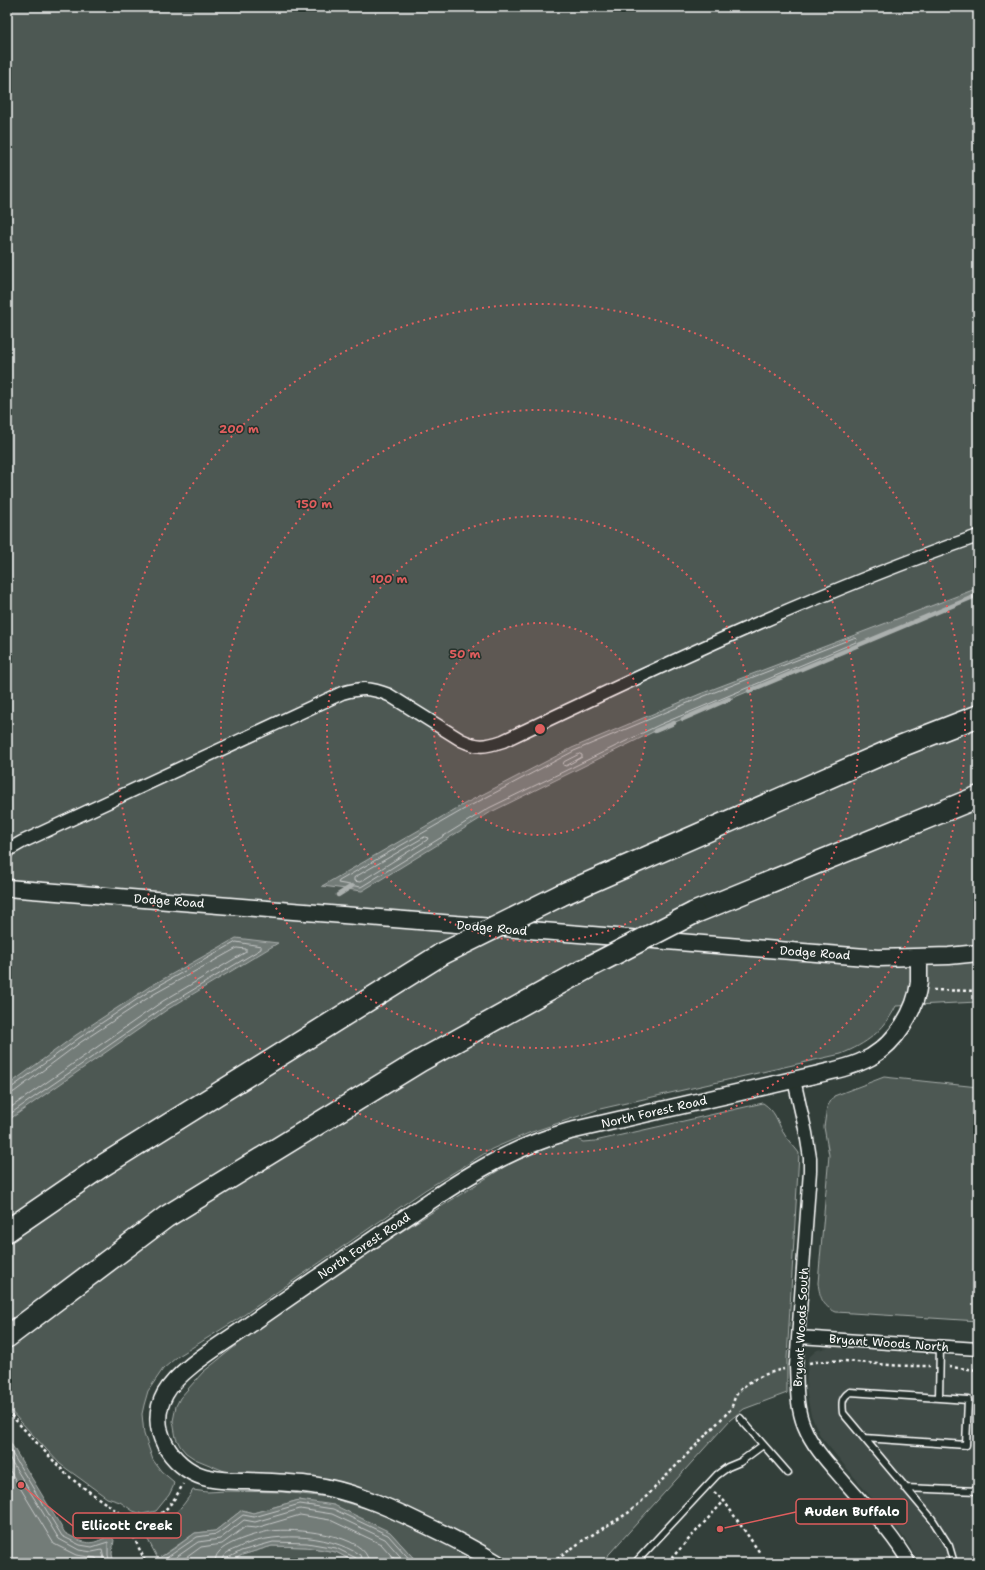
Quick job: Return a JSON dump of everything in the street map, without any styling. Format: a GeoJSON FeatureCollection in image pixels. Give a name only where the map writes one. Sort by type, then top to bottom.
{"type":"FeatureCollection","features":[{"type":"Feature","properties":{"kind":"highway"},"geometry":{"type":"LineString","coordinates":[[7,1232],[100,1168],[442,954],[561,895],[896,748],[978,716]]}},
{"type":"Feature","properties":{"kind":"highway"},"geometry":{"type":"LineString","coordinates":[[7,1336],[166,1217],[420,1061],[591,966],[694,914],[978,797]]}},
{"type":"Feature","properties":{"kind":"street"},"geometry":{"type":"LineString","coordinates":[[7,852],[22,842],[342,693],[359,688],[376,690],[389,695],[461,740],[473,746],[488,747],[679,658],[860,580],[978,536]]}},
{"type":"Feature","properties":{"kind":"street","name":"Dodge Road"},"geometry":{"type":"LineString","coordinates":[[7,888],[762,950],[878,958],[919,958],[978,954]]}},
{"type":"Feature","properties":{"kind":"street","name":"North Forest Road"},"geometry":{"type":"LineString","coordinates":[[497,1563],[445,1534],[354,1494],[311,1485],[212,1479],[189,1471],[171,1456],[162,1440],[159,1428],[159,1414],[165,1394],[183,1373],[218,1347],[462,1179],[498,1158],[531,1144],[570,1131],[794,1080],[851,1065],[871,1057],[879,1052],[902,1027],[913,1006],[917,990],[919,958]]}},
{"type":"Feature","properties":{"kind":"street","name":"Bryant Woods South"},"geometry":{"type":"LineString","coordinates":[[794,1080],[810,1158],[809,1194],[796,1366],[797,1389],[802,1418],[808,1434],[819,1452],[896,1542],[909,1563]]}},
{"type":"Feature","properties":{"kind":"street","name":"Bryant Woods North"},"geometry":{"type":"LineString","coordinates":[[799,1337],[978,1349]]}},
{"type":"Feature","properties":{"kind":"lane"},"geometry":{"type":"LineString","coordinates":[[939,1398],[940,1346]]}},
{"type":"Feature","properties":{"kind":"lane"},"geometry":{"type":"LineString","coordinates":[[864,1438],[966,1445],[968,1400],[850,1392],[844,1395],[842,1402],[843,1413],[932,1519],[949,1546],[954,1563]]}},
{"type":"Feature","properties":{"kind":"lane"},"geometry":{"type":"LineString","coordinates":[[740,1418],[788,1473]]}},
{"type":"Feature","properties":{"kind":"lane"},"geometry":{"type":"LineString","coordinates":[[635,1563],[717,1475],[728,1467],[740,1462],[763,1444]]}},
{"type":"Feature","properties":{"kind":"lane"},"geometry":{"type":"LineString","coordinates":[[905,1488],[978,1491]]}},
{"type":"Feature","properties":{"kind":"path"},"geometry":{"type":"LineString","coordinates":[[917,990],[978,991]]}},
{"type":"Feature","properties":{"kind":"path"},"geometry":{"type":"LineString","coordinates":[[807,1364],[827,1360],[846,1360],[890,1365],[940,1366],[978,1370]]}},
{"type":"Feature","properties":{"kind":"path"},"geometry":{"type":"LineString","coordinates":[[552,1563],[582,1541],[623,1517],[640,1503],[731,1409],[737,1393],[752,1380],[775,1371],[787,1369]]}},
{"type":"Feature","properties":{"kind":"path"},"geometry":{"type":"LineString","coordinates":[[7,1411],[65,1473],[82,1487],[118,1512],[128,1525],[146,1563]]}},
{"type":"Feature","properties":{"kind":"path"},"geometry":{"type":"LineString","coordinates":[[128,1525],[146,1522],[163,1513],[176,1498],[182,1486]]}},
{"type":"Feature","properties":{"kind":"path"},"geometry":{"type":"LineString","coordinates":[[714,1492],[724,1501],[760,1552]]}},
{"type":"Feature","properties":{"kind":"path"},"geometry":{"type":"LineString","coordinates":[[667,1563],[724,1501]]}},
{"type":"Feature","properties":{"kind":"shaded area"},"geometry":{"type":"Polygon","coordinates":[[[7,7],[978,7],[978,1002],[896,1006],[880,1030],[858,1046],[841,1054],[600,1109],[529,1133],[492,1149],[425,1190],[238,1319],[177,1357],[163,1369],[148,1391],[142,1414],[144,1434],[153,1460],[161,1471],[174,1482],[169,1495],[156,1511],[142,1514],[133,1511],[120,1502],[107,1498],[60,1464],[7,1407],[7,7]]]}},
{"type":"Feature","properties":{"kind":"shaded area"},"geometry":{"type":"Polygon","coordinates":[[[884,1077],[978,1087],[978,1321],[836,1312],[831,1310],[822,1300],[818,1283],[829,1155],[824,1127],[827,1107],[834,1096],[884,1077]]]}},
{"type":"Feature","properties":{"kind":"shaded area"},"geometry":{"type":"Polygon","coordinates":[[[763,1103],[773,1113],[785,1135],[799,1153],[787,1359],[787,1393],[744,1409],[730,1420],[601,1563],[510,1563],[473,1540],[376,1493],[343,1483],[320,1479],[229,1473],[195,1459],[186,1453],[180,1446],[176,1438],[173,1421],[176,1406],[180,1398],[203,1372],[253,1332],[388,1240],[504,1167],[533,1153],[575,1138],[583,1142],[595,1141],[763,1103]]]}},
{"type":"Feature","properties":{"kind":"shaded area"},"geometry":{"type":"Polygon","coordinates":[[[832,1347],[978,1358],[978,1563],[919,1563],[910,1546],[894,1525],[821,1437],[811,1415],[806,1390],[808,1358],[817,1350],[832,1347]]]}},
{"type":"Feature","properties":{"kind":"shaded area"},"geometry":{"type":"Polygon","coordinates":[[[193,1490],[207,1492],[282,1492],[328,1497],[387,1515],[471,1556],[481,1563],[418,1563],[390,1532],[299,1500],[253,1513],[242,1510],[215,1531],[195,1533],[158,1559],[146,1536],[178,1510],[193,1490]]]}},
{"type":"Feature","properties":{"kind":"shaded area"},"geometry":{"type":"Polygon","coordinates":[[[272,1546],[306,1547],[336,1552],[357,1563],[227,1563],[242,1555],[272,1546]]]}},
{"type":"Feature","properties":{"kind":"water"},"geometry":{"type":"Polygon","coordinates":[[[978,588],[978,595],[661,728],[491,812],[362,891],[322,886],[466,803],[572,748],[700,694],[978,588]]]}},
{"type":"Feature","properties":{"kind":"water"},"geometry":{"type":"Polygon","coordinates":[[[236,938],[278,943],[168,1009],[7,1121],[7,1086],[76,1035],[149,987],[236,938]]]}},
{"type":"Feature","properties":{"kind":"water"},"geometry":{"type":"Polygon","coordinates":[[[7,1437],[65,1533],[78,1540],[88,1543],[103,1539],[110,1535],[114,1540],[112,1554],[114,1563],[7,1563],[7,1437]]]}},
{"type":"Feature","properties":{"kind":"water"},"geometry":{"type":"Polygon","coordinates":[[[299,1500],[334,1505],[390,1532],[418,1563],[357,1563],[336,1552],[306,1547],[272,1546],[242,1555],[227,1563],[151,1563],[195,1533],[215,1531],[242,1510],[253,1513],[299,1500]]]}},
{"type":"Feature","properties":{"kind":"waterway"},"geometry":{"type":"LineString","coordinates":[[749,691],[978,595]]}},
{"type":"Feature","properties":{"kind":"waterway"},"geometry":{"type":"LineString","coordinates":[[683,719],[729,699]]}},
{"type":"Feature","properties":{"kind":"waterway"},"geometry":{"type":"LineString","coordinates":[[655,731],[674,723]]}},
{"type":"Feature","properties":{"kind":"waterway"},"geometry":{"type":"LineString","coordinates":[[338,895],[352,886]]}},
{"type":"Feature","properties":{"kind":"place","name":"Ellicott Creek"},"geometry":{"type":"Point","coordinates":[21,1485]}},
{"type":"Feature","properties":{"kind":"place","name":"Auden Buffalo"},"geometry":{"type":"Point","coordinates":[720,1529]}}]}
